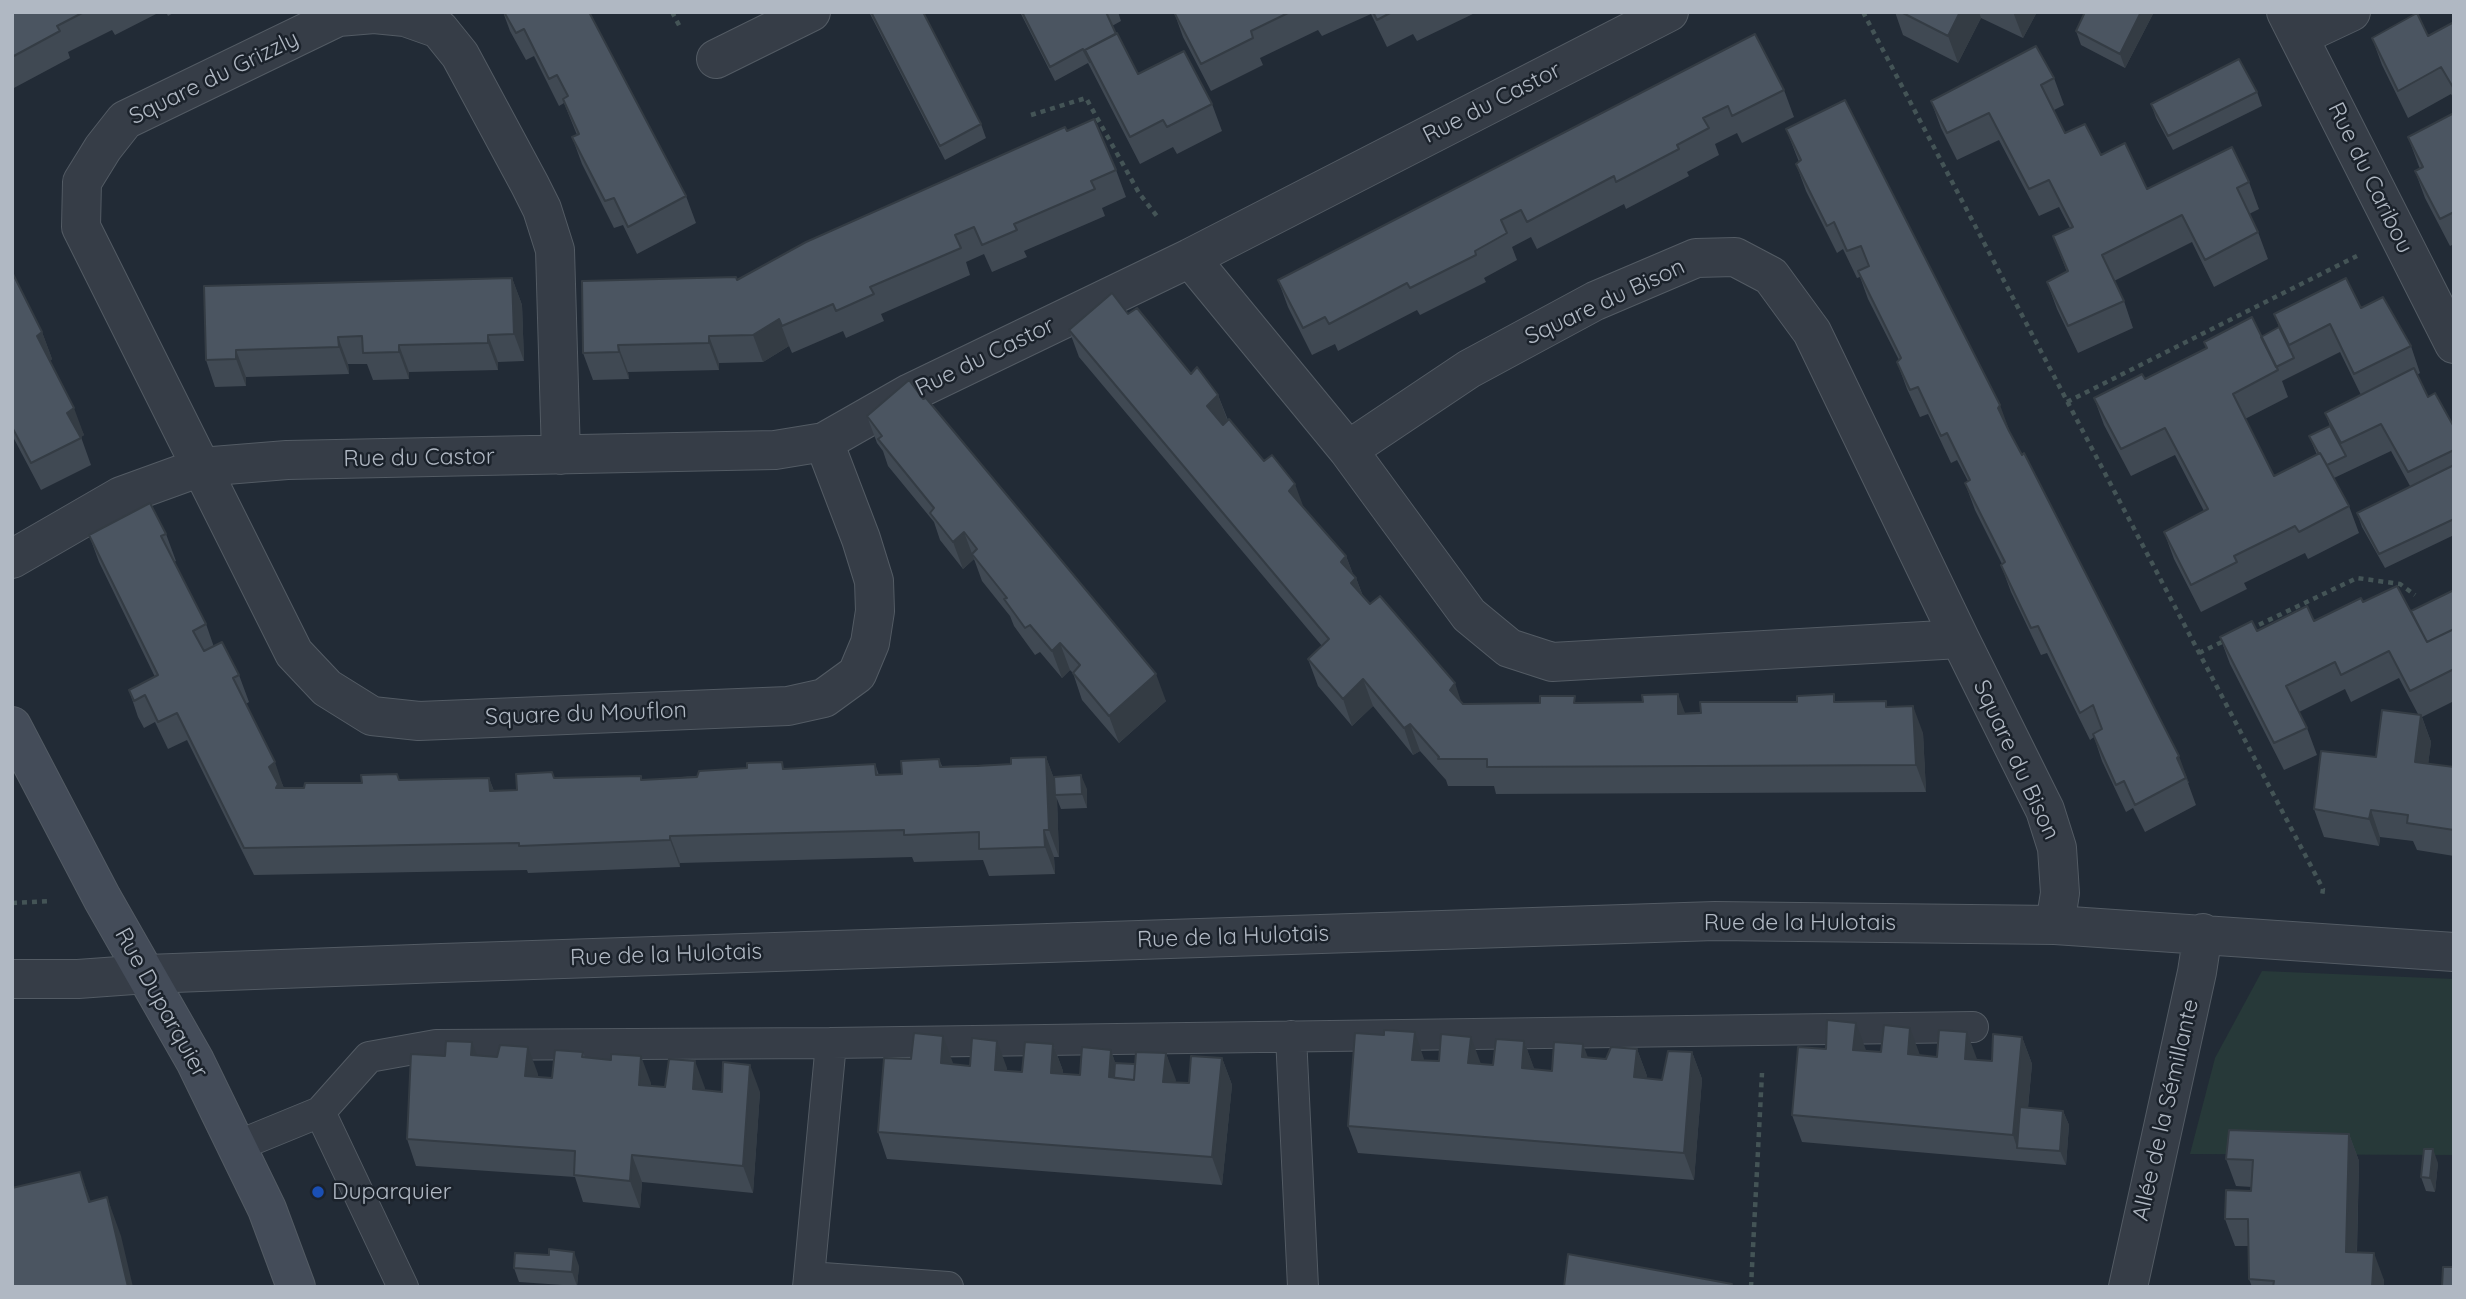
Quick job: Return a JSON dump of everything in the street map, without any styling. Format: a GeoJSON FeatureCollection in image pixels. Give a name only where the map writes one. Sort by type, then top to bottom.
{"type":"FeatureCollection","features":[{"type":"Feature","properties":{"kind":"street"},"geometry":{"type":"LineString","coordinates":[[716,59],[811,12]]}},
{"type":"Feature","properties":{"kind":"street","name":"Rue du Castor"},"geometry":{"type":"LineString","coordinates":[[12,559],[121,496],[201,467],[287,460],[775,450],[824,442],[910,393],[1190,258],[1669,12]]}},
{"type":"Feature","properties":{"kind":"street"},"geometry":{"type":"LineString","coordinates":[[2293,24],[2351,12]]}},
{"type":"Feature","properties":{"kind":"street","name":"Square du Grizzly"},"geometry":{"type":"LineString","coordinates":[[201,467],[81,227],[82,182],[103,148],[125,120],[338,17],[374,13],[405,17],[439,29],[460,55],[542,209],[555,250],[561,455]]}},
{"type":"Feature","properties":{"kind":"street","name":"Rue du Caribou"},"geometry":{"type":"LineString","coordinates":[[2293,24],[2397,236],[2454,344]]}},
{"type":"Feature","properties":{"kind":"street","name":"Square du Bison"},"geometry":{"type":"LineString","coordinates":[[1348,450],[1469,369],[1595,301],[1696,258],[1735,257],[1771,276],[1812,332],[2045,810],[2057,848],[2060,893],[2055,925]]}},
{"type":"Feature","properties":{"kind":"street"},"geometry":{"type":"LineString","coordinates":[[1190,258],[1348,450],[1469,615],[1509,648],[1552,662],[1960,639]]}},
{"type":"Feature","properties":{"kind":"street","name":"Square du Mouflon"},"geometry":{"type":"LineString","coordinates":[[201,467],[294,653],[327,688],[372,716],[419,720],[665,711],[788,706],[824,698],[857,674],[870,643],[875,611],[874,581],[824,442]]}},
{"type":"Feature","properties":{"kind":"street","name":"Rue Duparquier"},"geometry":{"type":"LineString","coordinates":[[12,726],[102,898],[195,1061],[267,1209],[296,1287]]}},
{"type":"Feature","properties":{"kind":"street","name":"Rue de la Hulotais"},"geometry":{"type":"LineString","coordinates":[[12,979],[78,979],[147,974],[1715,921],[2055,925],[2454,951]]}},
{"type":"Feature","properties":{"kind":"street","name":"Allée de la Sémillante"},"geometry":{"type":"LineString","coordinates":[[2123,1286],[2197,972],[2203,933]]}},
{"type":"Feature","properties":{"kind":"lane"},"geometry":{"type":"LineString","coordinates":[[237,1146],[320,1112],[369,1057],[436,1045],[831,1043],[1973,1027]]}},
{"type":"Feature","properties":{"kind":"lane"},"geometry":{"type":"LineString","coordinates":[[1291,1036],[1303,1287]]}},
{"type":"Feature","properties":{"kind":"lane"},"geometry":{"type":"LineString","coordinates":[[831,1043],[809,1282],[948,1287]]}},
{"type":"Feature","properties":{"kind":"lane"},"geometry":{"type":"LineString","coordinates":[[320,1112],[403,1287]]}},
{"type":"Feature","properties":{"kind":"path"},"geometry":{"type":"LineString","coordinates":[[1864,12],[2323,889],[2317,943]]}},
{"type":"Feature","properties":{"kind":"path"},"geometry":{"type":"LineString","coordinates":[[1031,115],[1086,98],[1139,194],[1190,258]]}},
{"type":"Feature","properties":{"kind":"path"},"geometry":{"type":"LineString","coordinates":[[2067,402],[2397,236]]}},
{"type":"Feature","properties":{"kind":"path"},"geometry":{"type":"LineString","coordinates":[[2247,630],[2357,578],[2400,583],[2416,595]]}},
{"type":"Feature","properties":{"kind":"path"},"geometry":{"type":"LineString","coordinates":[[2199,653],[2235,636]]}},
{"type":"Feature","properties":{"kind":"path"},"geometry":{"type":"LineString","coordinates":[[1751,1287],[1765,1030]]}},
{"type":"Feature","properties":{"kind":"shaded area"},"geometry":{"type":"Polygon","coordinates":[[[2262,971],[2454,979],[2454,1155],[2190,1154],[2215,1058],[2262,971]]]}},
{"type":"Feature","properties":{"kind":"building"},"geometry":{"type":"Polygon","coordinates":[[[12,12],[84,12],[57,26],[60,31],[12,57],[12,12]]]}},
{"type":"Feature","properties":{"kind":"building"},"geometry":{"type":"Polygon","coordinates":[[[504,12],[589,12],[686,196],[628,227],[614,198],[605,201],[572,137],[579,134],[563,99],[568,96],[557,75],[549,79],[524,29],[516,33],[504,12]]]}},
{"type":"Feature","properties":{"kind":"building"},"geometry":{"type":"Polygon","coordinates":[[[871,12],[923,12],[981,124],[940,146],[871,12]]]}},
{"type":"Feature","properties":{"kind":"building"},"geometry":{"type":"Polygon","coordinates":[[[1022,12],[1106,12],[1116,34],[1085,50],[1090,62],[1083,49],[1050,67],[1022,12]]]}},
{"type":"Feature","properties":{"kind":"building"},"geometry":{"type":"Polygon","coordinates":[[[1174,12],[1290,12],[1251,31],[1253,38],[1201,64],[1174,12]]]}},
{"type":"Feature","properties":{"kind":"building"},"geometry":{"type":"Polygon","coordinates":[[[1373,12],[1392,12],[1377,20],[1373,12]]]}},
{"type":"Feature","properties":{"kind":"building"},"geometry":{"type":"Polygon","coordinates":[[[1901,12],[1960,12],[1948,36],[1901,12]]]}},
{"type":"Feature","properties":{"kind":"building"},"geometry":{"type":"Polygon","coordinates":[[[2085,12],[2141,12],[2120,54],[2076,31],[2085,12]]]}},
{"type":"Feature","properties":{"kind":"building"},"geometry":{"type":"Polygon","coordinates":[[[2417,13],[2428,36],[2454,22],[2454,89],[2441,67],[2398,91],[2372,38],[2417,13]]]}},
{"type":"Feature","properties":{"kind":"building"},"geometry":{"type":"Polygon","coordinates":[[[1117,33],[1138,74],[1184,51],[1212,104],[1167,127],[1163,120],[1130,137],[1085,50],[1117,33]]]}},
{"type":"Feature","properties":{"kind":"building"},"geometry":{"type":"Polygon","coordinates":[[[1755,34],[1784,90],[1732,116],[1728,106],[1703,118],[1709,128],[1677,145],[1679,149],[1616,182],[1614,176],[1527,222],[1521,210],[1501,220],[1507,233],[1475,251],[1476,255],[1410,288],[1407,283],[1329,324],[1325,317],[1303,328],[1278,280],[1755,34]]]}},
{"type":"Feature","properties":{"kind":"building"},"geometry":{"type":"Polygon","coordinates":[[[2036,46],[2054,78],[2041,85],[2065,133],[2085,124],[2101,155],[2125,143],[2147,189],[2232,147],[2249,182],[2237,188],[2258,232],[2205,260],[2182,215],[2102,255],[2124,301],[2068,326],[2047,282],[2068,271],[2053,236],[2073,227],[2049,180],[2029,189],[1989,113],[1947,133],[1931,101],[2036,46]]]}},
{"type":"Feature","properties":{"kind":"building"},"geometry":{"type":"Polygon","coordinates":[[[2239,59],[2257,92],[2168,136],[2151,104],[2239,59]]]}},
{"type":"Feature","properties":{"kind":"building"},"geometry":{"type":"Polygon","coordinates":[[[1845,100],[2000,405],[1998,408],[2009,431],[2022,455],[2024,453],[2179,756],[2177,758],[2186,778],[2135,805],[2124,781],[2116,785],[2093,734],[2102,729],[2093,705],[2080,713],[2038,626],[2031,628],[2001,565],[2005,562],[1965,483],[1970,480],[1947,433],[1941,436],[1918,387],[1910,390],[1897,362],[1901,358],[1858,271],[1869,266],[1861,246],[1847,251],[1834,222],[1827,226],[1796,164],[1801,160],[1786,129],[1845,100]]]}},
{"type":"Feature","properties":{"kind":"building"},"geometry":{"type":"Polygon","coordinates":[[[2454,113],[2454,212],[2440,219],[2415,171],[2423,167],[2408,137],[2454,113]]]}},
{"type":"Feature","properties":{"kind":"building"},"geometry":{"type":"Polygon","coordinates":[[[1094,119],[1116,170],[1091,181],[1095,189],[1014,224],[1017,230],[982,245],[974,227],[955,235],[961,248],[870,287],[874,294],[836,311],[833,304],[782,326],[779,319],[753,335],[709,336],[709,343],[618,345],[619,352],[583,353],[582,281],[736,277],[737,280],[806,242],[1065,127],[1067,131],[1094,119]]]}},
{"type":"Feature","properties":{"kind":"building"},"geometry":{"type":"Polygon","coordinates":[[[12,272],[42,332],[37,336],[74,408],[67,413],[81,438],[31,463],[12,427],[12,272]]]}},
{"type":"Feature","properties":{"kind":"building"},"geometry":{"type":"Polygon","coordinates":[[[512,278],[514,334],[488,335],[488,343],[399,345],[399,352],[363,353],[362,336],[338,337],[339,347],[236,350],[236,359],[206,360],[204,286],[512,278]]]}},
{"type":"Feature","properties":{"kind":"building"},"geometry":{"type":"Polygon","coordinates":[[[2346,278],[2361,308],[2383,297],[2411,346],[2354,374],[2330,324],[2289,345],[2274,314],[2346,278]]]}},
{"type":"Feature","properties":{"kind":"building"},"geometry":{"type":"Polygon","coordinates":[[[1112,293],[1128,314],[1137,308],[1191,374],[1197,367],[1218,395],[1207,406],[1223,425],[1229,419],[1264,461],[1272,455],[1295,484],[1289,491],[1346,556],[1341,562],[1356,578],[1351,583],[1370,604],[1380,596],[1455,683],[1450,690],[1463,704],[1540,703],[1540,696],[1575,696],[1574,703],[1643,702],[1642,695],[1678,694],[1678,714],[1701,713],[1700,702],[1797,702],[1797,696],[1834,694],[1834,702],[1886,701],[1886,707],[1913,706],[1916,765],[1487,767],[1487,759],[1438,759],[1410,724],[1404,728],[1363,679],[1343,699],[1308,659],[1329,639],[1069,330],[1112,293]]]}},
{"type":"Feature","properties":{"kind":"building"},"geometry":{"type":"Polygon","coordinates":[[[2252,317],[2278,370],[2233,394],[2274,476],[2320,453],[2349,506],[2299,532],[2295,526],[2234,556],[2237,562],[2191,585],[2164,532],[2208,509],[2165,428],[2121,449],[2094,398],[2142,374],[2145,379],[2207,348],[2204,342],[2252,317]]]}},
{"type":"Feature","properties":{"kind":"building"},"geometry":{"type":"Polygon","coordinates":[[[2279,327],[2294,358],[2276,367],[2261,337],[2279,327]]]}},
{"type":"Feature","properties":{"kind":"building"},"geometry":{"type":"Polygon","coordinates":[[[2414,368],[2428,397],[2435,393],[2454,427],[2454,450],[2408,472],[2381,424],[2341,443],[2325,413],[2414,368]]]}},
{"type":"Feature","properties":{"kind":"building"},"geometry":{"type":"Polygon","coordinates":[[[909,380],[1156,674],[1109,716],[1073,673],[1080,665],[1060,643],[1052,651],[1030,625],[1025,628],[1004,599],[1007,598],[972,554],[977,549],[964,532],[953,542],[930,513],[934,508],[878,439],[882,436],[867,416],[909,380]]]}},
{"type":"Feature","properties":{"kind":"building"},"geometry":{"type":"Polygon","coordinates":[[[2330,426],[2346,456],[2327,465],[2309,436],[2330,426]]]}},
{"type":"Feature","properties":{"kind":"building"},"geometry":{"type":"Polygon","coordinates":[[[2454,465],[2454,519],[2379,554],[2357,513],[2454,465]]]}},
{"type":"Feature","properties":{"kind":"building"},"geometry":{"type":"Polygon","coordinates":[[[150,503],[166,534],[161,536],[206,624],[193,631],[204,651],[222,642],[239,675],[233,678],[275,762],[269,767],[278,784],[276,788],[304,788],[305,783],[362,783],[361,775],[397,774],[399,780],[489,778],[490,791],[517,790],[516,774],[552,772],[554,778],[641,776],[641,780],[697,777],[699,771],[747,768],[747,763],[782,762],[783,769],[875,764],[876,775],[902,774],[901,761],[939,759],[940,767],[977,766],[1011,764],[1011,758],[1046,757],[1049,830],[1044,830],[1045,847],[979,849],[979,832],[904,835],[904,830],[670,836],[670,840],[519,846],[519,843],[244,848],[177,713],[158,722],[145,695],[134,701],[129,690],[158,675],[89,535],[150,503]]]}},
{"type":"Feature","properties":{"kind":"building"},"geometry":{"type":"Polygon","coordinates":[[[2397,586],[2427,642],[2454,629],[2454,669],[2410,691],[2389,651],[2341,675],[2335,662],[2286,686],[2307,728],[2274,743],[2220,637],[2252,621],[2257,631],[2307,606],[2314,621],[2361,598],[2363,602],[2397,586]]]}},
{"type":"Feature","properties":{"kind":"building"},"geometry":{"type":"Polygon","coordinates":[[[2454,590],[2454,629],[2427,642],[2411,611],[2454,590]]]}},
{"type":"Feature","properties":{"kind":"building"},"geometry":{"type":"Polygon","coordinates":[[[2382,710],[2421,715],[2415,762],[2454,767],[2454,830],[2407,823],[2408,815],[2371,810],[2369,819],[2314,809],[2321,751],[2376,757],[2382,710]]]}},
{"type":"Feature","properties":{"kind":"building"},"geometry":{"type":"Polygon","coordinates":[[[1081,775],[1082,794],[1055,795],[1054,777],[1081,775]]]}},
{"type":"Feature","properties":{"kind":"building"},"geometry":{"type":"Polygon","coordinates":[[[1827,1020],[1856,1023],[1853,1050],[1881,1052],[1884,1025],[1910,1028],[1908,1054],[1937,1057],[1939,1030],[1967,1032],[1965,1059],[1992,1061],[1993,1034],[2022,1037],[2013,1135],[1792,1115],[1798,1047],[1826,1049],[1827,1020]]]}},
{"type":"Feature","properties":{"kind":"building"},"geometry":{"type":"Polygon","coordinates":[[[1384,1030],[1415,1032],[1412,1060],[1439,1061],[1441,1034],[1471,1037],[1468,1063],[1493,1065],[1496,1039],[1524,1041],[1522,1068],[1552,1071],[1554,1042],[1583,1044],[1582,1057],[1606,1059],[1611,1047],[1637,1049],[1634,1077],[1662,1080],[1668,1051],[1692,1052],[1684,1153],[1348,1126],[1355,1033],[1384,1035],[1384,1030]]]}},
{"type":"Feature","properties":{"kind":"building"},"geometry":{"type":"Polygon","coordinates":[[[914,1033],[943,1036],[941,1063],[970,1066],[972,1038],[997,1041],[995,1070],[1022,1072],[1025,1042],[1053,1044],[1051,1073],[1080,1075],[1082,1047],[1111,1050],[1109,1077],[1134,1080],[1136,1052],[1166,1053],[1163,1082],[1189,1083],[1191,1056],[1222,1058],[1212,1157],[878,1132],[884,1058],[911,1059],[914,1033]]]}},
{"type":"Feature","properties":{"kind":"building"},"geometry":{"type":"Polygon","coordinates":[[[446,1041],[472,1042],[471,1055],[497,1057],[500,1045],[528,1047],[525,1076],[552,1078],[555,1050],[583,1052],[582,1057],[611,1060],[611,1054],[641,1056],[639,1085],[665,1087],[669,1059],[695,1061],[693,1089],[722,1092],[723,1062],[750,1065],[743,1166],[632,1155],[630,1181],[574,1175],[575,1151],[407,1139],[411,1054],[445,1056],[446,1041]]]}},
{"type":"Feature","properties":{"kind":"building"},"geometry":{"type":"Polygon","coordinates":[[[1115,1063],[1135,1064],[1134,1080],[1114,1078],[1115,1063]]]}},
{"type":"Feature","properties":{"kind":"building"},"geometry":{"type":"Polygon","coordinates":[[[2020,1107],[2063,1111],[2060,1151],[2017,1148],[2020,1107]]]}},
{"type":"Feature","properties":{"kind":"building"},"geometry":{"type":"Polygon","coordinates":[[[2229,1130],[2349,1134],[2346,1252],[2374,1253],[2372,1287],[2273,1287],[2274,1281],[2249,1279],[2248,1219],[2225,1219],[2226,1190],[2251,1191],[2253,1160],[2226,1159],[2229,1130]]]}},
{"type":"Feature","properties":{"kind":"building"},"geometry":{"type":"Polygon","coordinates":[[[2424,1149],[2433,1149],[2430,1178],[2421,1177],[2424,1149]]]}},
{"type":"Feature","properties":{"kind":"building"},"geometry":{"type":"Polygon","coordinates":[[[80,1172],[89,1202],[107,1197],[128,1287],[12,1287],[12,1188],[80,1172]]]}},
{"type":"Feature","properties":{"kind":"building"},"geometry":{"type":"Polygon","coordinates":[[[549,1249],[574,1252],[572,1272],[514,1268],[515,1253],[549,1255],[549,1249]]]}},
{"type":"Feature","properties":{"kind":"building"},"geometry":{"type":"Polygon","coordinates":[[[1568,1254],[1732,1284],[1731,1287],[1564,1287],[1568,1254]]]}},
{"type":"Feature","properties":{"kind":"building"},"geometry":{"type":"Polygon","coordinates":[[[2443,1267],[2454,1267],[2454,1287],[2442,1287],[2443,1267]]]}},
{"type":"Feature","properties":{"kind":"place","name":"Duparquier"},"geometry":{"type":"Point","coordinates":[318,1192]}}]}
